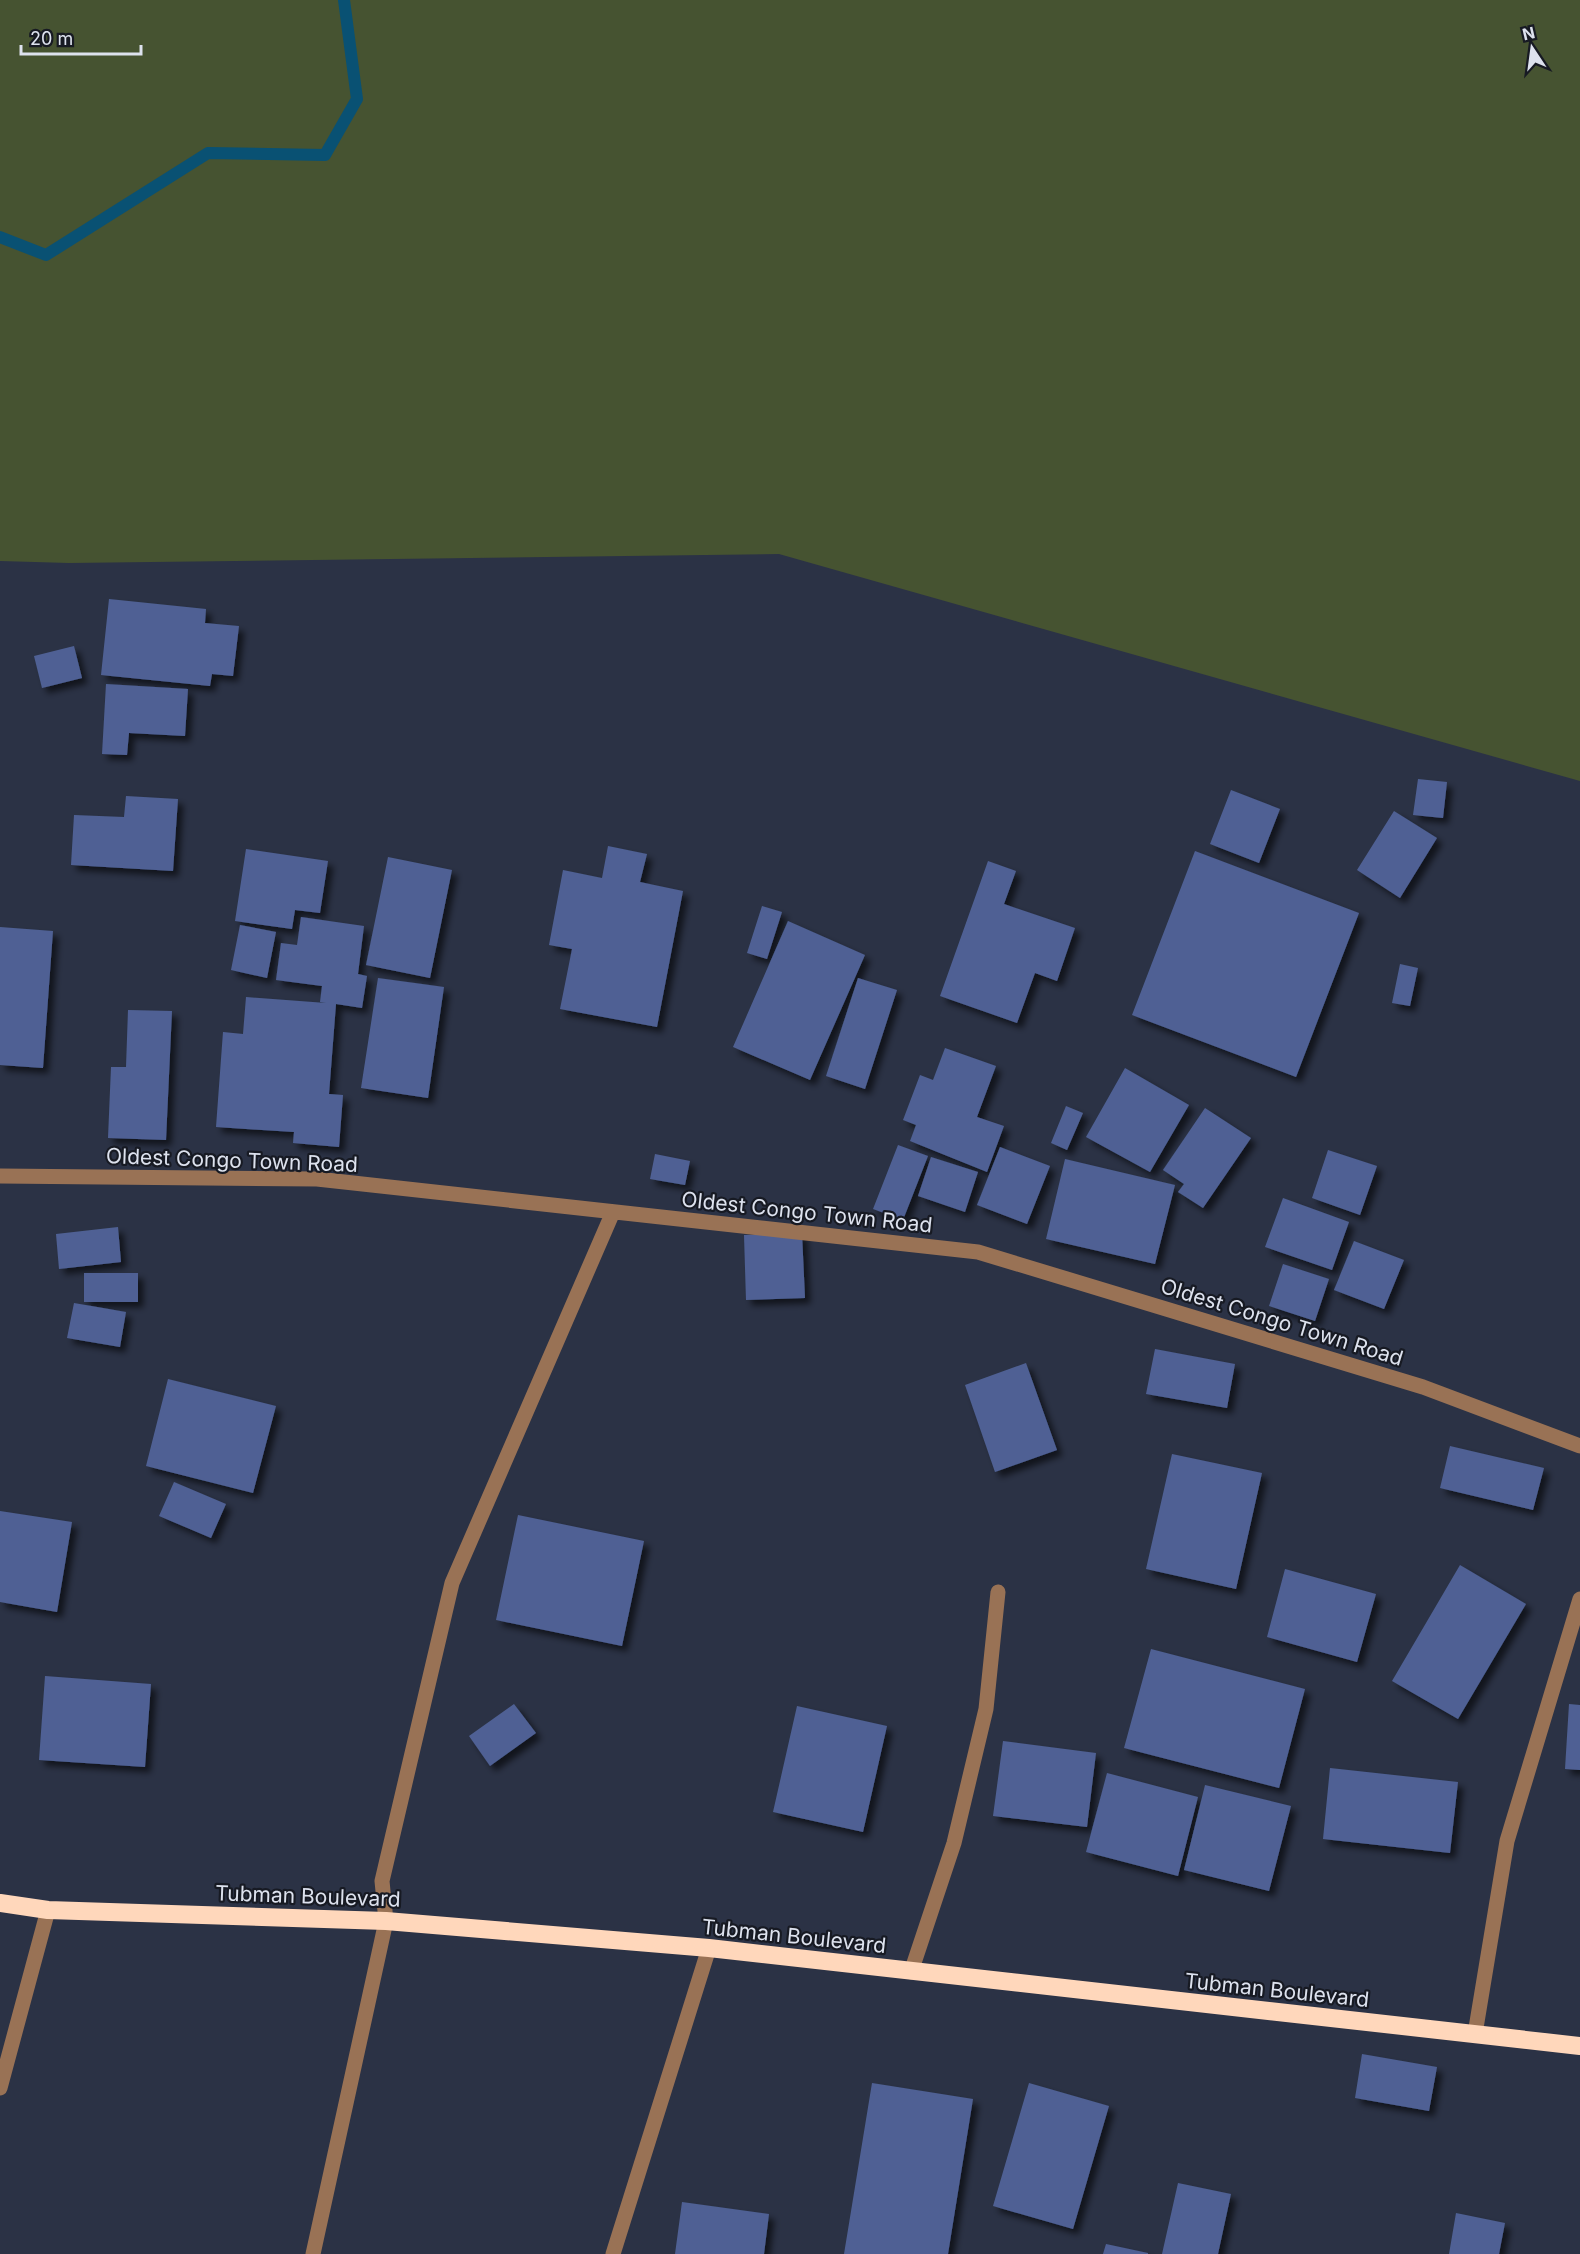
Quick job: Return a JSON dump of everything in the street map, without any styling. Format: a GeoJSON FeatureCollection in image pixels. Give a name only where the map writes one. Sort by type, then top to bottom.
{"type":"FeatureCollection","features":[{"type":"Feature","properties":{"kind":"highway","name":"Tubman Boulevard"},"geometry":{"type":"LineString","coordinates":[[0,1903],[48,1910],[386,1921],[709,1948],[1580,2046]]}},
{"type":"Feature","properties":{"kind":"street","name":"Oldest Congo Town Road"},"geometry":{"type":"LineString","coordinates":[[0,1176],[317,1179],[978,1252],[1423,1387],[1580,1446]]}},
{"type":"Feature","properties":{"kind":"street"},"geometry":{"type":"LineString","coordinates":[[313,2254],[386,1921],[382,1881],[452,1583],[613,1212]]}},
{"type":"Feature","properties":{"kind":"street"},"geometry":{"type":"LineString","coordinates":[[911,1972],[954,1844],[986,1709],[998,1592]]}},
{"type":"Feature","properties":{"kind":"street"},"geometry":{"type":"LineString","coordinates":[[1475,2034],[1507,1841],[1580,1599]]}},
{"type":"Feature","properties":{"kind":"street"},"geometry":{"type":"LineString","coordinates":[[0,2088],[48,1910]]}},
{"type":"Feature","properties":{"kind":"street"},"geometry":{"type":"LineString","coordinates":[[613,2254],[709,1948]]}},
{"type":"Feature","properties":{"kind":"green space"},"geometry":{"type":"Polygon","coordinates":[[[0,0],[1580,0],[1580,781],[779,554],[69,563],[0,561],[0,0]]]}},
{"type":"Feature","properties":{"kind":"building"},"geometry":{"type":"Polygon","coordinates":[[[109,599],[206,609],[205,623],[239,626],[233,676],[212,674],[210,686],[101,675],[109,599]]]}},
{"type":"Feature","properties":{"kind":"building"},"geometry":{"type":"Polygon","coordinates":[[[74,646],[82,678],[42,688],[34,656],[74,646]]]}},
{"type":"Feature","properties":{"kind":"building"},"geometry":{"type":"Polygon","coordinates":[[[106,684],[188,689],[185,736],[129,733],[127,755],[102,754],[106,684]]]}},
{"type":"Feature","properties":{"kind":"building"},"geometry":{"type":"Polygon","coordinates":[[[1418,779],[1447,782],[1443,818],[1413,815],[1418,779]]]}},
{"type":"Feature","properties":{"kind":"building"},"geometry":{"type":"Polygon","coordinates":[[[1231,790],[1280,809],[1259,863],[1210,844],[1231,790]]]}},
{"type":"Feature","properties":{"kind":"building"},"geometry":{"type":"Polygon","coordinates":[[[126,796],[178,799],[173,871],[71,865],[74,815],[124,817],[126,796]]]}},
{"type":"Feature","properties":{"kind":"building"},"geometry":{"type":"Polygon","coordinates":[[[1394,811],[1437,838],[1400,898],[1357,870],[1394,811]]]}},
{"type":"Feature","properties":{"kind":"building"},"geometry":{"type":"Polygon","coordinates":[[[608,846],[647,854],[640,882],[683,891],[657,1027],[560,1009],[572,949],[549,945],[563,870],[602,878],[608,846]]]}},
{"type":"Feature","properties":{"kind":"building"},"geometry":{"type":"Polygon","coordinates":[[[246,849],[328,861],[320,913],[295,910],[292,929],[235,921],[246,849]]]}},
{"type":"Feature","properties":{"kind":"building"},"geometry":{"type":"Polygon","coordinates":[[[1195,851],[1359,913],[1296,1077],[1132,1015],[1195,851]]]}},
{"type":"Feature","properties":{"kind":"building"},"geometry":{"type":"Polygon","coordinates":[[[388,857],[452,870],[430,978],[366,965],[388,857]]]}},
{"type":"Feature","properties":{"kind":"building"},"geometry":{"type":"Polygon","coordinates":[[[988,861],[1016,871],[1004,904],[1075,928],[1057,981],[1035,973],[1017,1023],[940,996],[988,861]]]}},
{"type":"Feature","properties":{"kind":"building"},"geometry":{"type":"Polygon","coordinates":[[[762,906],[782,912],[767,959],[747,953],[762,906]]]}},
{"type":"Feature","properties":{"kind":"building"},"geometry":{"type":"Polygon","coordinates":[[[301,917],[364,926],[358,974],[367,976],[362,1008],[336,1004],[329,1094],[343,1095],[339,1147],[293,1143],[294,1132],[216,1127],[223,1032],[243,1034],[246,997],[326,1003],[320,1002],[322,986],[276,980],[281,943],[297,945],[301,917]]]}},
{"type":"Feature","properties":{"kind":"building"},"geometry":{"type":"Polygon","coordinates":[[[788,921],[865,955],[810,1080],[733,1047],[788,921]]]}},
{"type":"Feature","properties":{"kind":"building"},"geometry":{"type":"Polygon","coordinates":[[[240,925],[276,932],[267,978],[231,970],[240,925]]]}},
{"type":"Feature","properties":{"kind":"building"},"geometry":{"type":"Polygon","coordinates":[[[0,927],[53,931],[43,1068],[0,1065],[0,927]]]}},
{"type":"Feature","properties":{"kind":"building"},"geometry":{"type":"Polygon","coordinates":[[[1400,964],[1418,968],[1410,1006],[1392,1003],[1400,964]]]}},
{"type":"Feature","properties":{"kind":"building"},"geometry":{"type":"Polygon","coordinates":[[[378,978],[444,987],[428,1098],[361,1088],[378,978]]]}},
{"type":"Feature","properties":{"kind":"building"},"geometry":{"type":"Polygon","coordinates":[[[858,978],[897,990],[865,1089],[826,1076],[858,978]]]}},
{"type":"Feature","properties":{"kind":"building"},"geometry":{"type":"Polygon","coordinates":[[[128,1010],[172,1011],[166,1140],[108,1138],[111,1067],[126,1067],[128,1010]]]}},
{"type":"Feature","properties":{"kind":"building"},"geometry":{"type":"Polygon","coordinates":[[[945,1048],[996,1066],[977,1117],[1004,1126],[987,1172],[910,1141],[916,1125],[903,1120],[920,1075],[933,1080],[945,1048]]]}},
{"type":"Feature","properties":{"kind":"building"},"geometry":{"type":"Polygon","coordinates":[[[1125,1068],[1189,1105],[1150,1172],[1086,1137],[1125,1068]]]}},
{"type":"Feature","properties":{"kind":"building"},"geometry":{"type":"Polygon","coordinates":[[[1066,1106],[1083,1113],[1067,1150],[1051,1143],[1066,1106]]]}},
{"type":"Feature","properties":{"kind":"building"},"geometry":{"type":"Polygon","coordinates":[[[1205,1108],[1251,1138],[1203,1208],[1178,1192],[1184,1184],[1163,1170],[1205,1108]]]}},
{"type":"Feature","properties":{"kind":"building"},"geometry":{"type":"Polygon","coordinates":[[[898,1145],[928,1156],[903,1220],[873,1209],[898,1145]]]}},
{"type":"Feature","properties":{"kind":"building"},"geometry":{"type":"Polygon","coordinates":[[[1000,1147],[1050,1166],[1027,1224],[977,1205],[1000,1147]]]}},
{"type":"Feature","properties":{"kind":"building"},"geometry":{"type":"Polygon","coordinates":[[[1328,1150],[1377,1166],[1360,1215],[1312,1198],[1328,1150]]]}},
{"type":"Feature","properties":{"kind":"building"},"geometry":{"type":"Polygon","coordinates":[[[655,1154],[690,1161],[685,1185],[650,1179],[655,1154]]]}},
{"type":"Feature","properties":{"kind":"building"},"geometry":{"type":"Polygon","coordinates":[[[931,1157],[978,1172],[965,1212],[918,1196],[931,1157]]]}},
{"type":"Feature","properties":{"kind":"building"},"geometry":{"type":"Polygon","coordinates":[[[1065,1159],[1175,1185],[1155,1264],[1046,1239],[1065,1159]]]}},
{"type":"Feature","properties":{"kind":"building"},"geometry":{"type":"Polygon","coordinates":[[[1283,1198],[1349,1222],[1332,1270],[1265,1247],[1283,1198]]]}},
{"type":"Feature","properties":{"kind":"building"},"geometry":{"type":"Polygon","coordinates":[[[118,1227],[121,1262],[59,1269],[56,1234],[118,1227]]]}},
{"type":"Feature","properties":{"kind":"building"},"geometry":{"type":"Polygon","coordinates":[[[802,1233],[805,1298],[746,1300],[744,1235],[802,1233]]]}},
{"type":"Feature","properties":{"kind":"building"},"geometry":{"type":"Polygon","coordinates":[[[1354,1241],[1404,1260],[1384,1309],[1334,1290],[1354,1241]]]}},
{"type":"Feature","properties":{"kind":"building"},"geometry":{"type":"Polygon","coordinates":[[[1283,1264],[1329,1279],[1315,1321],[1269,1306],[1283,1264]]]}},
{"type":"Feature","properties":{"kind":"building"},"geometry":{"type":"Polygon","coordinates":[[[84,1273],[138,1273],[138,1302],[84,1302],[84,1273]]]}},
{"type":"Feature","properties":{"kind":"building"},"geometry":{"type":"Polygon","coordinates":[[[74,1303],[126,1312],[120,1347],[67,1338],[74,1303]]]}},
{"type":"Feature","properties":{"kind":"building"},"geometry":{"type":"Polygon","coordinates":[[[1155,1349],[1235,1364],[1227,1408],[1146,1394],[1155,1349]]]}},
{"type":"Feature","properties":{"kind":"building"},"geometry":{"type":"Polygon","coordinates":[[[1026,1363],[1057,1450],[995,1472],[965,1385],[1026,1363]]]}},
{"type":"Feature","properties":{"kind":"building"},"geometry":{"type":"Polygon","coordinates":[[[168,1379],[276,1406],[253,1493],[146,1466],[168,1379]]]}},
{"type":"Feature","properties":{"kind":"building"},"geometry":{"type":"Polygon","coordinates":[[[1450,1446],[1544,1468],[1533,1510],[1440,1488],[1450,1446]]]}},
{"type":"Feature","properties":{"kind":"building"},"geometry":{"type":"Polygon","coordinates":[[[1172,1454],[1262,1473],[1236,1589],[1146,1569],[1172,1454]]]}},
{"type":"Feature","properties":{"kind":"building"},"geometry":{"type":"Polygon","coordinates":[[[174,1482],[226,1504],[211,1538],[159,1516],[174,1482]]]}},
{"type":"Feature","properties":{"kind":"building"},"geometry":{"type":"Polygon","coordinates":[[[0,1511],[72,1522],[57,1612],[0,1602],[0,1511]]]}},
{"type":"Feature","properties":{"kind":"building"},"geometry":{"type":"Polygon","coordinates":[[[518,1515],[644,1541],[622,1646],[496,1620],[518,1515]]]}},
{"type":"Feature","properties":{"kind":"building"},"geometry":{"type":"Polygon","coordinates":[[[1460,1565],[1526,1604],[1458,1719],[1392,1681],[1460,1565]]]}},
{"type":"Feature","properties":{"kind":"building"},"geometry":{"type":"Polygon","coordinates":[[[1285,1569],[1376,1594],[1357,1662],[1267,1637],[1285,1569]]]}},
{"type":"Feature","properties":{"kind":"building"},"geometry":{"type":"Polygon","coordinates":[[[1151,1649],[1305,1689],[1279,1788],[1124,1748],[1151,1649]]]}},
{"type":"Feature","properties":{"kind":"building"},"geometry":{"type":"Polygon","coordinates":[[[45,1676],[151,1684],[145,1767],[39,1760],[45,1676]]]}},
{"type":"Feature","properties":{"kind":"building"},"geometry":{"type":"Polygon","coordinates":[[[514,1704],[536,1733],[490,1766],[469,1736],[514,1704]]]}},
{"type":"Feature","properties":{"kind":"building"},"geometry":{"type":"Polygon","coordinates":[[[1569,1704],[1580,1705],[1580,1770],[1565,1769],[1569,1704]]]}},
{"type":"Feature","properties":{"kind":"building"},"geometry":{"type":"Polygon","coordinates":[[[797,1706],[887,1726],[863,1832],[773,1812],[797,1706]]]}},
{"type":"Feature","properties":{"kind":"building"},"geometry":{"type":"Polygon","coordinates":[[[1003,1741],[1096,1753],[1087,1827],[993,1816],[1003,1741]]]}},
{"type":"Feature","properties":{"kind":"building"},"geometry":{"type":"Polygon","coordinates":[[[1330,1768],[1458,1782],[1450,1853],[1323,1839],[1330,1768]]]}},
{"type":"Feature","properties":{"kind":"building"},"geometry":{"type":"Polygon","coordinates":[[[1107,1773],[1198,1797],[1178,1876],[1086,1852],[1107,1773]]]}},
{"type":"Feature","properties":{"kind":"building"},"geometry":{"type":"Polygon","coordinates":[[[1205,1785],[1291,1806],[1269,1891],[1184,1870],[1205,1785]]]}},
{"type":"Feature","properties":{"kind":"building"},"geometry":{"type":"Polygon","coordinates":[[[1362,2054],[1437,2067],[1429,2111],[1355,2098],[1362,2054]]]}},
{"type":"Feature","properties":{"kind":"building"},"geometry":{"type":"Polygon","coordinates":[[[872,2083],[973,2099],[948,2254],[844,2254],[872,2083]]]}},
{"type":"Feature","properties":{"kind":"building"},"geometry":{"type":"Polygon","coordinates":[[[1029,2083],[1109,2106],[1073,2229],[993,2206],[1029,2083]]]}},
{"type":"Feature","properties":{"kind":"building"},"geometry":{"type":"Polygon","coordinates":[[[1178,2183],[1231,2194],[1218,2254],[1162,2254],[1178,2183]]]}},
{"type":"Feature","properties":{"kind":"building"},"geometry":{"type":"Polygon","coordinates":[[[682,2202],[769,2214],[764,2254],[675,2254],[682,2202]]]}},
{"type":"Feature","properties":{"kind":"building"},"geometry":{"type":"Polygon","coordinates":[[[1456,2213],[1505,2223],[1499,2254],[1449,2254],[1456,2213]]]}},
{"type":"Feature","properties":{"kind":"building"},"geometry":{"type":"Polygon","coordinates":[[[1106,2244],[1148,2253],[1148,2254],[1103,2254],[1106,2244]]]}},
{"type":"Feature","properties":{"kind":"waterway"},"geometry":{"type":"LineString","coordinates":[[0,237],[46,255],[208,153],[325,155],[357,99],[344,0]]}}]}
